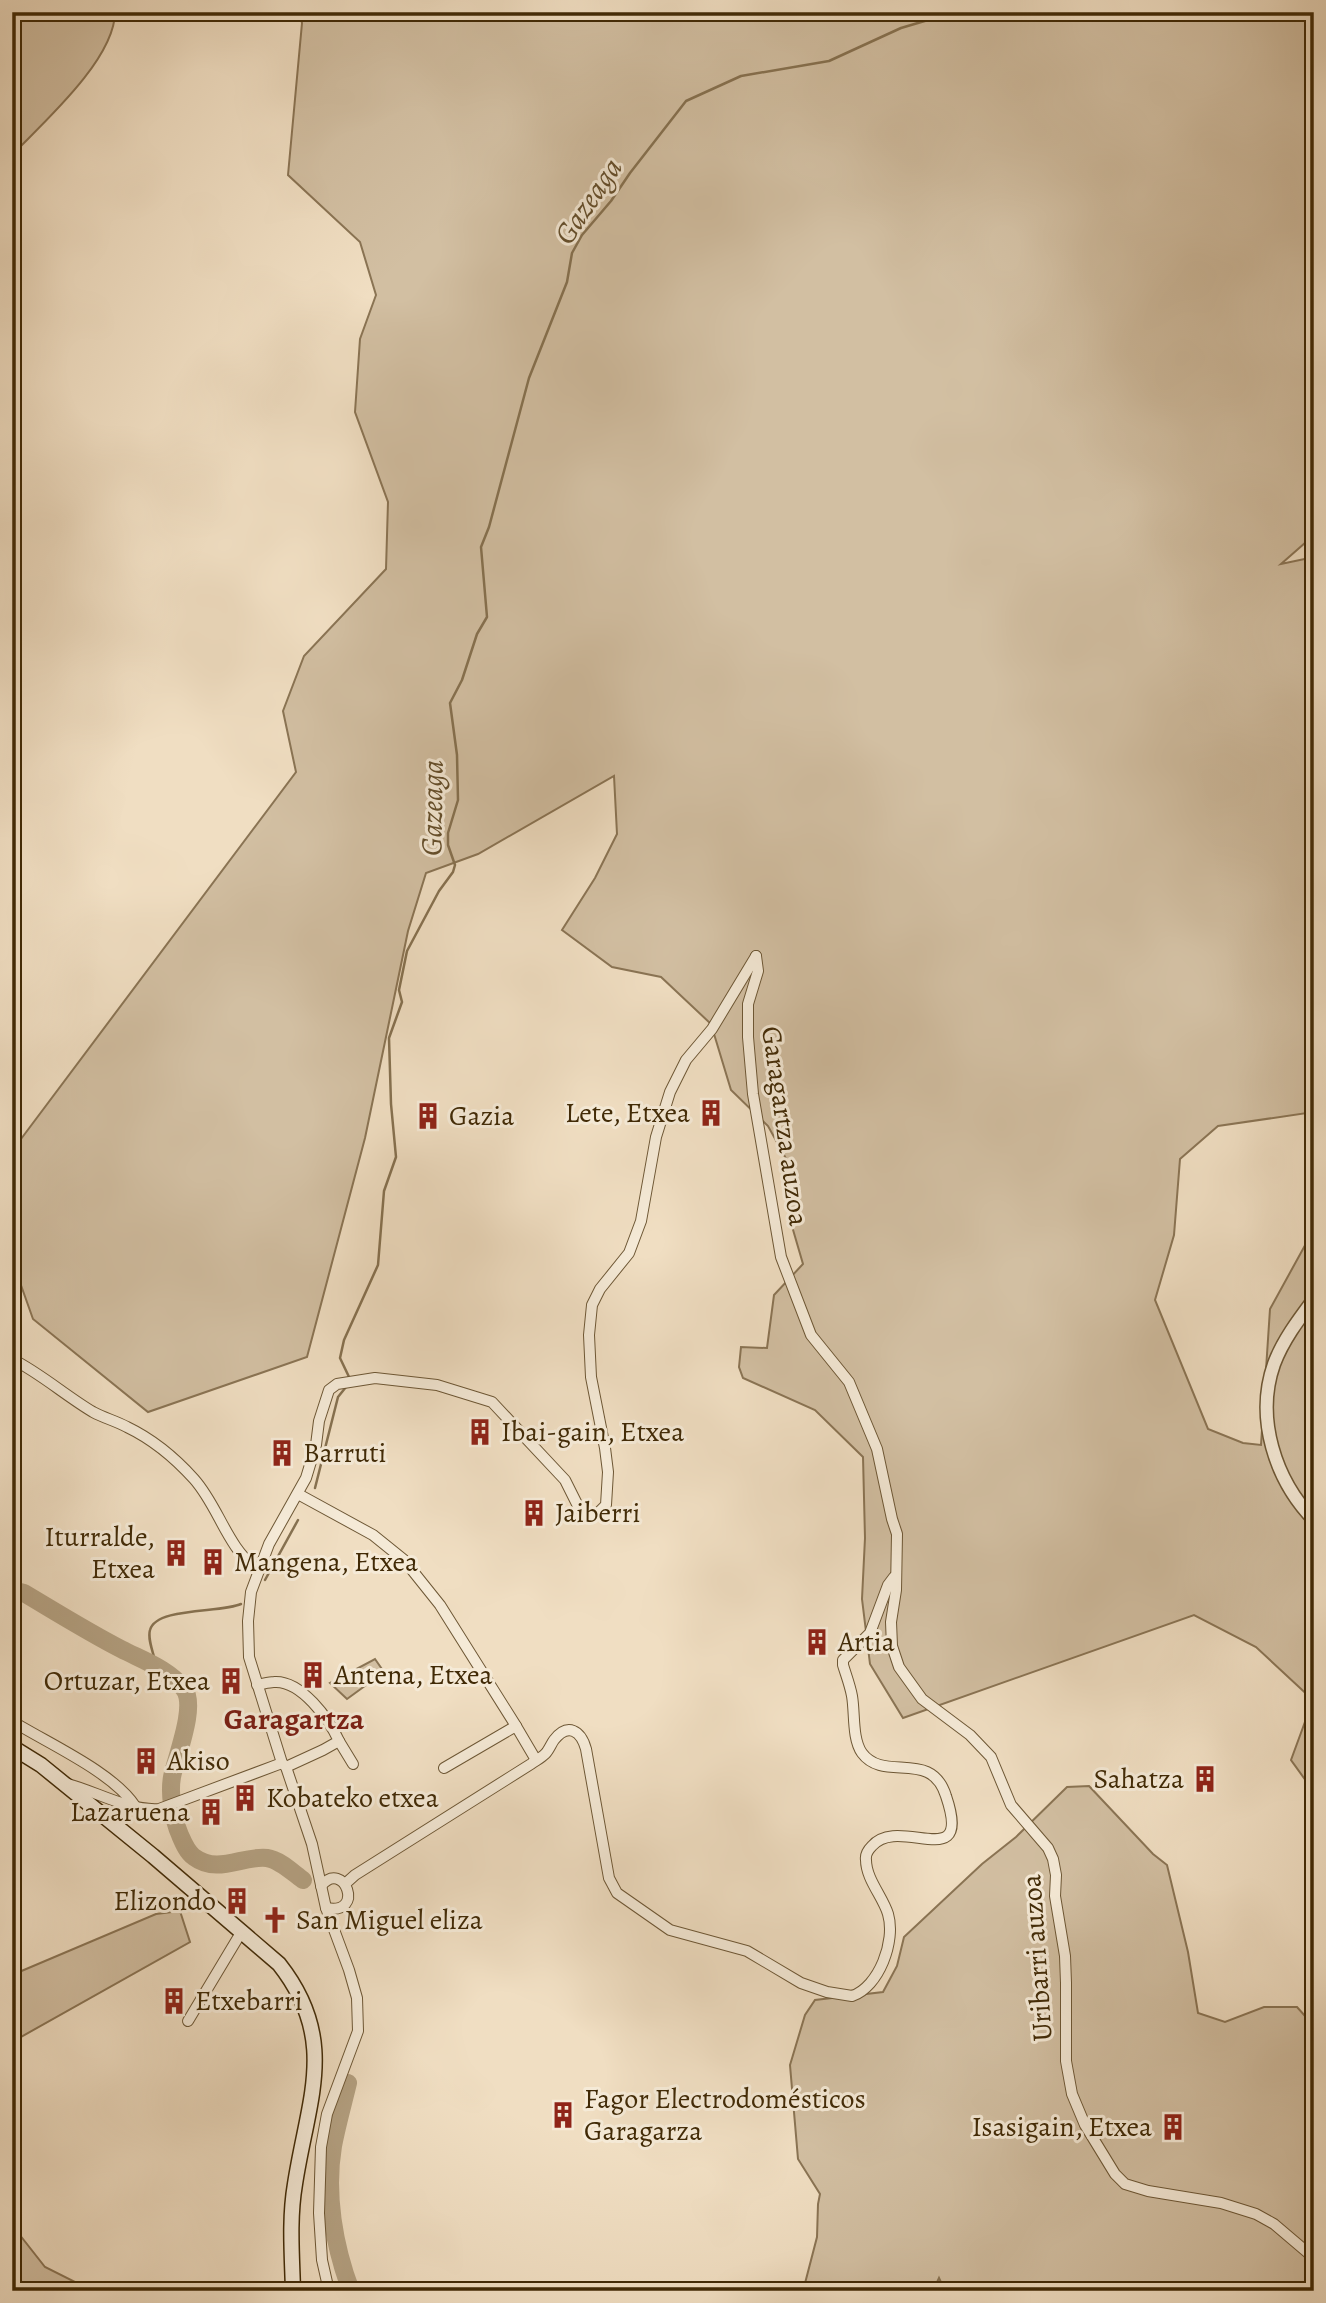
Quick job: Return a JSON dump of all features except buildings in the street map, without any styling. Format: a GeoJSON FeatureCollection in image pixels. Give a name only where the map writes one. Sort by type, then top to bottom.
{"type":"FeatureCollection","features":[{"type":"Feature","properties":{"kind":"main road"},"geometry":{"type":"LineString","coordinates":[[12,1747],[41,1765],[242,1931],[279,1964],[295,1984],[307,2009],[316,2054],[313,2085],[294,2186],[293,2291]]}},
{"type":"Feature","properties":{"kind":"street","name":"Garagartza auzoa"},"geometry":{"type":"LineString","coordinates":[[321,1886],[312,1844],[249,1657],[248,1621],[251,1592],[258,1570],[306,1478],[329,1390],[337,1384],[375,1378],[437,1385],[492,1402],[565,1480],[579,1508],[589,1516],[598,1513],[606,1505],[605,1448],[591,1377],[589,1335],[592,1305],[600,1289],[629,1253],[641,1221],[656,1137],[670,1092],[686,1060],[712,1028],[756,956],[758,971],[750,993],[747,1017],[748,1048],[753,1094],[781,1257],[811,1335],[849,1382],[868,1424],[877,1449],[895,1525]]}},
{"type":"Feature","properties":{"kind":"street"},"geometry":{"type":"LineString","coordinates":[[1314,1299],[1284,1342],[1274,1365],[1266,1410],[1270,1442],[1278,1464],[1289,1487],[1314,1520]]}},
{"type":"Feature","properties":{"kind":"street"},"geometry":{"type":"LineString","coordinates":[[12,1359],[92,1412],[128,1427],[163,1451],[188,1473],[205,1493],[233,1544],[243,1558],[258,1570]]}},
{"type":"Feature","properties":{"kind":"street"},"geometry":{"type":"LineString","coordinates":[[298,1494],[373,1535],[404,1560],[440,1605],[536,1760]]}},
{"type":"Feature","properties":{"kind":"street","name":"Uribarri auzoa"},"geometry":{"type":"LineString","coordinates":[[895,1525],[895,1590],[891,1622],[892,1646],[899,1667],[922,1699],[979,1743],[991,1757],[1011,1805],[1048,1848],[1053,1859],[1056,1875],[1055,1896],[1065,1956],[1066,2061],[1072,2094],[1085,2125],[1115,2174],[1125,2185],[1221,2203],[1256,2214],[1274,2224],[1314,2258]]}},
{"type":"Feature","properties":{"kind":"street"},"geometry":{"type":"LineString","coordinates":[[345,1884],[355,1875],[536,1760],[560,1734],[577,1732],[582,1736],[609,1878],[617,1893],[670,1930],[754,1954],[783,1975],[812,1988],[852,1996],[864,1990],[885,1955],[890,1926],[888,1913],[865,1862],[869,1850],[884,1836],[939,1840],[950,1834],[953,1821],[943,1786],[934,1775],[912,1767],[876,1764],[860,1751],[851,1693],[843,1665],[844,1660],[870,1633],[888,1585],[894,1577]]}},
{"type":"Feature","properties":{"kind":"street"},"geometry":{"type":"LineString","coordinates":[[257,1685],[276,1681],[300,1691],[324,1716],[353,1764]]}},
{"type":"Feature","properties":{"kind":"street"},"geometry":{"type":"LineString","coordinates":[[12,1721],[97,1772],[121,1791],[135,1807]]}},
{"type":"Feature","properties":{"kind":"street"},"geometry":{"type":"LineString","coordinates":[[444,1768],[516,1726]]}},
{"type":"Feature","properties":{"kind":"street"},"geometry":{"type":"LineString","coordinates":[[63,1783],[135,1807],[148,1810],[165,1808],[323,1751],[339,1741]]}},
{"type":"Feature","properties":{"kind":"street"},"geometry":{"type":"LineString","coordinates":[[326,1908],[335,1910],[347,1902],[349,1896],[345,1884],[332,1878],[321,1886],[326,1908],[357,1998],[358,2031],[327,2114],[321,2147],[319,2213],[322,2260],[329,2291]]}},
{"type":"Feature","properties":{"kind":"street"},"geometry":{"type":"LineString","coordinates":[[188,2021],[242,1931]]}},
{"type":"Feature","properties":{"kind":"shaded area"},"geometry":{"type":"Polygon","coordinates":[[[12,12],[115,12],[112,30],[91,69],[59,108],[12,155],[12,12]]]}},
{"type":"Feature","properties":{"kind":"shaded area"},"geometry":{"type":"Polygon","coordinates":[[[299,12],[1314,12],[1314,535],[1281,564],[1314,557],[1314,1112],[1218,1126],[1180,1159],[1174,1235],[1155,1300],[1208,1429],[1243,1443],[1261,1445],[1270,1309],[1314,1229],[1314,1792],[1291,1760],[1313,1700],[1256,1647],[1194,1615],[903,1718],[870,1664],[862,1599],[865,1538],[863,1457],[815,1410],[743,1378],[739,1367],[741,1347],[767,1348],[774,1295],[803,1264],[789,1216],[794,1173],[768,1126],[731,1090],[711,1024],[661,977],[612,967],[562,930],[595,878],[617,834],[614,776],[478,854],[426,873],[408,931],[365,1138],[307,1357],[148,1412],[33,1319],[12,1260],[12,1151],[296,772],[283,711],[304,656],[386,569],[388,502],[355,412],[360,339],[376,295],[360,242],[288,175],[302,23],[299,12]]]}},
{"type":"Feature","properties":{"kind":"shaded area"},"geometry":{"type":"Polygon","coordinates":[[[375,1659],[384,1672],[347,1699],[330,1683],[375,1659]]]}},
{"type":"Feature","properties":{"kind":"shaded area"},"geometry":{"type":"Polygon","coordinates":[[[1089,1786],[1153,1854],[1167,1865],[1188,1952],[1198,2013],[1225,2022],[1264,2007],[1297,2007],[1314,2026],[1314,2291],[945,2291],[939,2278],[933,2291],[803,2291],[817,2237],[820,2194],[798,2159],[790,2065],[805,2015],[815,2000],[883,1992],[897,1966],[904,1937],[982,1864],[1016,1837],[1067,1787],[1089,1786]]]}},
{"type":"Feature","properties":{"kind":"shaded area"},"geometry":{"type":"Polygon","coordinates":[[[180,1911],[190,1942],[12,2042],[12,1975],[156,1914],[180,1911]]]}},
{"type":"Feature","properties":{"kind":"shaded area"},"geometry":{"type":"Polygon","coordinates":[[[12,2225],[45,2267],[93,2291],[12,2291],[12,2225]]]}},
{"type":"Feature","properties":{"kind":"waterway","name":"Gazeaga"},"geometry":{"type":"LineString","coordinates":[[350,1379],[340,1358],[344,1340],[378,1265],[384,1191],[396,1157],[389,1038],[402,1002],[399,990],[407,951],[455,865],[448,845],[448,833],[458,800],[457,755],[450,703],[462,680],[477,634],[487,617],[481,547],[489,527],[529,378],[567,282],[572,253],[582,235],[686,101],[741,76],[829,61],[901,28],[955,12]]}},
{"type":"Feature","properties":{"kind":"waterway","name":"Gazeaga"},"geometry":{"type":"LineString","coordinates":[[315,1488],[338,1397],[346,1387]]}},
{"type":"Feature","properties":{"kind":"waterway","name":"Gazeaga"},"geometry":{"type":"LineString","coordinates":[[265,1580],[298,1520]]}},
{"type":"Feature","properties":{"kind":"waterway"},"geometry":{"type":"LineString","coordinates":[[12,1590],[24,1593],[96,1636],[155,1666],[171,1676],[184,1689],[187,1697],[187,1719],[171,1791],[178,1829],[192,1855],[212,1864],[258,1858],[272,1859],[303,1880]]}},
{"type":"Feature","properties":{"kind":"waterway","name":"Gazeaga"},"geometry":{"type":"LineString","coordinates":[[157,1668],[150,1639],[150,1630],[155,1623],[176,1614],[241,1604]]}},
{"type":"Feature","properties":{"kind":"waterway"},"geometry":{"type":"LineString","coordinates":[[348,2083],[333,2146],[330,2183],[336,2238],[351,2291]]}},
{"type":"Feature","properties":{"kind":"place","name":"Lete, Etxea"},"geometry":{"type":"Point","coordinates":[711,1113]}},
{"type":"Feature","properties":{"kind":"place","name":"Gazia"},"geometry":{"type":"Point","coordinates":[428,1116]}},
{"type":"Feature","properties":{"kind":"place","name":"Ibai-gain, Etxea"},"geometry":{"type":"Point","coordinates":[480,1432]}},
{"type":"Feature","properties":{"kind":"place","name":"Barruti"},"geometry":{"type":"Point","coordinates":[282,1453]}},
{"type":"Feature","properties":{"kind":"place","name":"Jaiberri"},"geometry":{"type":"Point","coordinates":[534,1513]}},
{"type":"Feature","properties":{"kind":"place","name":"Iturralde, Etxea"},"geometry":{"type":"Point","coordinates":[176,1553]}},
{"type":"Feature","properties":{"kind":"place","name":"Mangena, Etxea"},"geometry":{"type":"Point","coordinates":[213,1562]}},
{"type":"Feature","properties":{"kind":"place","name":"Artia"},"geometry":{"type":"Point","coordinates":[817,1642]}},
{"type":"Feature","properties":{"kind":"place","name":"Antena, Etxea"},"geometry":{"type":"Point","coordinates":[313,1675]}},
{"type":"Feature","properties":{"kind":"place","name":"Ortuzar, Etxea"},"geometry":{"type":"Point","coordinates":[231,1681]}},
{"type":"Feature","properties":{"kind":"place","name":"Akiso"},"geometry":{"type":"Point","coordinates":[146,1761]}},
{"type":"Feature","properties":{"kind":"place","name":"Sahatza"},"geometry":{"type":"Point","coordinates":[1205,1779]}},
{"type":"Feature","properties":{"kind":"place","name":"Kobateko etxea"},"geometry":{"type":"Point","coordinates":[245,1798]}},
{"type":"Feature","properties":{"kind":"place","name":"Lazaruena"},"geometry":{"type":"Point","coordinates":[211,1812]}},
{"type":"Feature","properties":{"kind":"place","name":"Elizondo"},"geometry":{"type":"Point","coordinates":[237,1901]}},
{"type":"Feature","properties":{"kind":"place","name":"San Miguel eliza"},"geometry":{"type":"Point","coordinates":[275,1920]}},
{"type":"Feature","properties":{"kind":"place","name":"Etxebarri"},"geometry":{"type":"Point","coordinates":[174,2001]}},
{"type":"Feature","properties":{"kind":"place","name":"Fagor Electrodomésticos Garagarza"},"geometry":{"type":"Point","coordinates":[563,2115]}},
{"type":"Feature","properties":{"kind":"place","name":"Isasigain, Etxea"},"geometry":{"type":"Point","coordinates":[1173,2127]}},
{"type":"Feature","properties":{"kind":"district","name":"Garagartza"},"geometry":{"type":"Point","coordinates":[294,1719]}}]}
